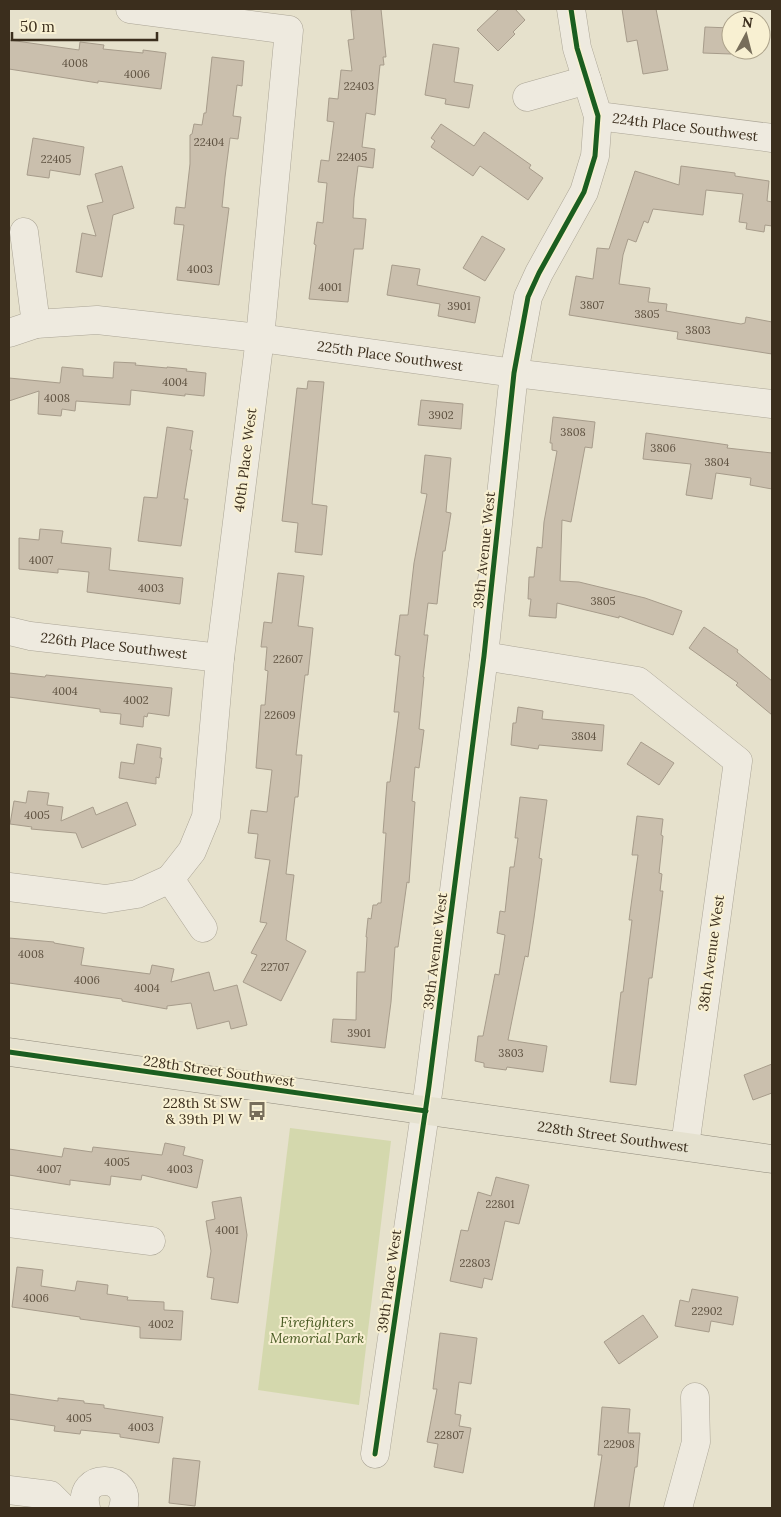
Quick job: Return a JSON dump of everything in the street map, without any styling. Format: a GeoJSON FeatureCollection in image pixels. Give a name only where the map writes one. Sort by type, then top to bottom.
{"type":"FeatureCollection","features":[{"type":"Feature","properties":{"kind":"main road","name":"228th Street Southwest"},"geometry":{"type":"LineString","coordinates":[[9,1052],[772,1159]]}},
{"type":"Feature","properties":{"kind":"street","name":"40th Place West"},"geometry":{"type":"LineString","coordinates":[[130,9],[288,30],[260,338],[220,658],[206,817],[192,850],[170,879]]}},
{"type":"Feature","properties":{"kind":"street","name":"39th Avenue West"},"geometry":{"type":"LineString","coordinates":[[426,1111],[484,656],[514,373],[528,296],[584,192],[595,156],[598,116],[577,48],[571,9]]}},
{"type":"Feature","properties":{"kind":"street"},"geometry":{"type":"LineString","coordinates":[[527,97],[587,80]]}},
{"type":"Feature","properties":{"kind":"street","name":"224th Place Southwest"},"geometry":{"type":"LineString","coordinates":[[598,116],[772,138]]}},
{"type":"Feature","properties":{"kind":"street"},"geometry":{"type":"LineString","coordinates":[[24,232],[36,324]]}},
{"type":"Feature","properties":{"kind":"street","name":"225th Place Southwest"},"geometry":{"type":"LineString","coordinates":[[9,332],[36,324],[97,320],[260,338],[514,373],[772,404]]}},
{"type":"Feature","properties":{"kind":"street","name":"226th Place Southwest"},"geometry":{"type":"LineString","coordinates":[[9,631],[30,636],[220,658]]}},
{"type":"Feature","properties":{"kind":"street","name":"38th Avenue West"},"geometry":{"type":"LineString","coordinates":[[484,656],[638,681],[738,761],[685,1146]]}},
{"type":"Feature","properties":{"kind":"street"},"geometry":{"type":"LineString","coordinates":[[9,887],[105,899],[137,894],[170,879],[203,928]]}},
{"type":"Feature","properties":{"kind":"street","name":"39th Place West"},"geometry":{"type":"LineString","coordinates":[[375,1454],[426,1111]]}},
{"type":"Feature","properties":{"kind":"street"},"geometry":{"type":"LineString","coordinates":[[9,1223],[151,1241]]}},
{"type":"Feature","properties":{"kind":"street"},"geometry":{"type":"LineString","coordinates":[[678,1508],[696,1442],[695,1397]]}},
{"type":"Feature","properties":{"kind":"street"},"geometry":{"type":"LineString","coordinates":[[86,1508],[84,1502],[85,1494],[89,1487],[103,1480],[111,1481],[118,1485],[125,1499],[123,1508]]}},
{"type":"Feature","properties":{"kind":"street"},"geometry":{"type":"LineString","coordinates":[[9,1490],[50,1495],[63,1508]]}},
{"type":"Feature","properties":{"kind":"green space","name":"Firefighters Memorial Park"},"geometry":{"type":"Polygon","coordinates":[[[290,1128],[391,1141],[359,1405],[258,1390],[290,1128]]]}},
{"type":"Feature","properties":{"kind":"building"},"geometry":{"type":"Polygon","coordinates":[[[381,9],[386,57],[383,57],[384,65],[380,65],[375,115],[366,113],[362,147],[375,149],[373,168],[358,166],[354,198],[353,218],[366,219],[363,249],[354,249],[348,302],[309,299],[317,222],[323,223],[327,183],[318,182],[321,160],[329,161],[334,122],[327,121],[329,98],[338,99],[341,70],[352,71],[348,40],[354,39],[351,10],[381,9]]]}},
{"type":"Feature","properties":{"kind":"building"},"geometry":{"type":"Polygon","coordinates":[[[499,9],[515,9],[525,20],[513,32],[515,34],[498,51],[477,30],[499,9]]]}},
{"type":"Feature","properties":{"kind":"building"},"geometry":{"type":"Polygon","coordinates":[[[622,9],[656,9],[668,70],[643,74],[637,40],[627,42],[622,9]]]}},
{"type":"Feature","properties":{"kind":"building"},"geometry":{"type":"Polygon","coordinates":[[[705,27],[721,28],[721,54],[703,53],[705,27]]]}},
{"type":"Feature","properties":{"kind":"building"},"geometry":{"type":"Polygon","coordinates":[[[9,40],[79,50],[80,42],[104,45],[103,49],[143,53],[143,50],[166,53],[161,89],[98,81],[98,83],[9,69],[9,40]]]}},
{"type":"Feature","properties":{"kind":"building"},"geometry":{"type":"Polygon","coordinates":[[[433,44],[459,48],[454,82],[473,85],[469,108],[445,104],[446,99],[425,95],[433,44]]]}},
{"type":"Feature","properties":{"kind":"building"},"geometry":{"type":"Polygon","coordinates":[[[212,57],[244,61],[242,86],[237,85],[233,116],[241,117],[238,139],[230,138],[225,177],[222,207],[229,208],[219,285],[177,280],[184,225],[174,224],[176,207],[185,208],[190,164],[190,135],[192,134],[194,124],[202,125],[204,113],[206,113],[212,57]]]}},
{"type":"Feature","properties":{"kind":"building"},"geometry":{"type":"Polygon","coordinates":[[[441,124],[474,146],[484,132],[531,165],[529,168],[543,178],[528,200],[480,166],[473,176],[431,147],[435,141],[431,138],[441,124]]]}},
{"type":"Feature","properties":{"kind":"building"},"geometry":{"type":"Polygon","coordinates":[[[33,138],[84,147],[80,175],[50,170],[49,178],[27,175],[33,138]]]}},
{"type":"Feature","properties":{"kind":"building"},"geometry":{"type":"Polygon","coordinates":[[[122,166],[134,208],[113,215],[102,277],[76,272],[82,233],[96,236],[87,206],[103,202],[95,174],[122,166]]]}},
{"type":"Feature","properties":{"kind":"building"},"geometry":{"type":"Polygon","coordinates":[[[681,166],[735,173],[735,176],[769,181],[767,201],[772,202],[772,226],[765,225],[764,232],[746,229],[747,223],[739,222],[743,194],[706,190],[703,215],[653,209],[648,223],[644,221],[636,242],[628,239],[623,255],[619,284],[650,288],[648,302],[667,304],[666,311],[741,324],[745,323],[746,317],[772,322],[772,354],[677,339],[678,332],[569,315],[576,276],[593,279],[597,248],[609,249],[635,171],[679,185],[681,166]]]}},
{"type":"Feature","properties":{"kind":"building"},"geometry":{"type":"Polygon","coordinates":[[[482,236],[505,249],[485,281],[463,268],[482,236]]]}},
{"type":"Feature","properties":{"kind":"building"},"geometry":{"type":"Polygon","coordinates":[[[392,265],[420,269],[417,285],[480,297],[475,323],[438,316],[440,304],[387,295],[392,265]]]}},
{"type":"Feature","properties":{"kind":"building"},"geometry":{"type":"Polygon","coordinates":[[[114,362],[187,369],[186,371],[206,373],[204,396],[185,394],[185,396],[131,390],[130,405],[76,401],[75,411],[62,409],[61,416],[38,414],[39,391],[9,401],[9,378],[60,383],[62,367],[83,369],[83,376],[113,378],[114,362]]]}},
{"type":"Feature","properties":{"kind":"building"},"geometry":{"type":"Polygon","coordinates":[[[308,381],[324,382],[312,504],[327,506],[322,555],[295,552],[298,523],[282,521],[297,388],[307,389],[308,381]]]}},
{"type":"Feature","properties":{"kind":"building"},"geometry":{"type":"Polygon","coordinates":[[[421,400],[463,404],[461,429],[418,425],[421,400]]]}},
{"type":"Feature","properties":{"kind":"building"},"geometry":{"type":"Polygon","coordinates":[[[553,417],[595,422],[592,448],[585,447],[571,522],[562,520],[560,581],[579,582],[645,598],[682,611],[673,635],[619,616],[619,618],[557,603],[556,618],[529,616],[531,599],[528,599],[529,577],[534,577],[537,547],[542,548],[544,522],[557,451],[552,450],[552,443],[550,443],[553,417]]]}},
{"type":"Feature","properties":{"kind":"building"},"geometry":{"type":"Polygon","coordinates":[[[167,427],[193,431],[190,450],[192,450],[184,499],[188,499],[181,546],[138,541],[144,497],[157,498],[167,427]]]}},
{"type":"Feature","properties":{"kind":"building"},"geometry":{"type":"Polygon","coordinates":[[[646,433],[728,445],[727,448],[772,453],[772,489],[750,485],[751,478],[716,473],[712,499],[686,495],[691,464],[643,459],[646,433]]]}},
{"type":"Feature","properties":{"kind":"building"},"geometry":{"type":"Polygon","coordinates":[[[425,455],[451,458],[446,512],[451,513],[445,551],[443,551],[437,604],[428,603],[424,635],[428,635],[419,729],[424,730],[419,768],[415,767],[412,801],[415,802],[409,883],[407,882],[398,947],[395,947],[385,1048],[331,1042],[333,1019],[356,1020],[357,972],[365,972],[368,918],[371,919],[373,905],[381,903],[386,833],[383,833],[387,782],[390,782],[399,712],[394,712],[400,656],[395,655],[400,615],[408,615],[414,563],[427,494],[421,493],[425,455]]]}},
{"type":"Feature","properties":{"kind":"building"},"geometry":{"type":"Polygon","coordinates":[[[40,529],[63,531],[61,543],[111,548],[109,570],[183,578],[180,604],[87,592],[89,572],[58,569],[58,573],[19,569],[19,538],[39,540],[40,529]]]}},
{"type":"Feature","properties":{"kind":"building"},"geometry":{"type":"Polygon","coordinates":[[[278,573],[304,576],[298,626],[313,628],[308,675],[305,675],[296,755],[302,755],[298,797],[295,797],[286,874],[294,875],[286,940],[306,951],[281,1001],[243,982],[257,955],[251,953],[267,923],[260,922],[270,860],[255,858],[258,834],[248,833],[251,810],[267,812],[272,770],[256,768],[261,705],[265,705],[268,671],[265,670],[267,647],[261,647],[264,622],[272,623],[278,573]]]}},
{"type":"Feature","properties":{"kind":"building"},"geometry":{"type":"Polygon","coordinates":[[[704,627],[738,650],[737,652],[772,681],[772,715],[736,685],[738,683],[689,648],[704,627]]]}},
{"type":"Feature","properties":{"kind":"building"},"geometry":{"type":"Polygon","coordinates":[[[9,673],[172,688],[169,716],[148,713],[147,717],[144,716],[143,727],[120,724],[121,714],[100,712],[100,709],[9,697],[9,673]]]}},
{"type":"Feature","properties":{"kind":"building"},"geometry":{"type":"Polygon","coordinates":[[[518,707],[543,711],[542,719],[604,725],[602,751],[539,745],[538,749],[511,745],[513,723],[516,723],[518,707]]]}},
{"type":"Feature","properties":{"kind":"building"},"geometry":{"type":"Polygon","coordinates":[[[641,742],[674,763],[659,785],[627,764],[641,742]]]}},
{"type":"Feature","properties":{"kind":"building"},"geometry":{"type":"Polygon","coordinates":[[[137,744],[161,748],[160,758],[162,758],[159,778],[156,777],[156,784],[119,778],[121,762],[134,764],[137,744]]]}},
{"type":"Feature","properties":{"kind":"building"},"geometry":{"type":"Polygon","coordinates":[[[28,791],[49,793],[47,805],[63,807],[61,821],[93,807],[96,815],[127,802],[136,825],[82,848],[76,833],[31,829],[32,827],[10,824],[14,801],[26,803],[28,791]]]}},
{"type":"Feature","properties":{"kind":"building"},"geometry":{"type":"Polygon","coordinates":[[[520,797],[547,800],[539,858],[542,859],[528,957],[525,956],[508,1040],[547,1046],[543,1072],[507,1067],[506,1070],[484,1067],[484,1063],[475,1061],[478,1036],[483,1036],[495,974],[499,975],[505,935],[497,933],[500,911],[505,912],[510,867],[514,867],[518,838],[515,838],[520,797]]]}},
{"type":"Feature","properties":{"kind":"building"},"geometry":{"type":"Polygon","coordinates":[[[637,816],[663,819],[659,873],[662,874],[660,891],[663,891],[652,978],[649,978],[636,1085],[610,1082],[632,920],[629,920],[638,855],[632,855],[637,816]]]}},
{"type":"Feature","properties":{"kind":"building"},"geometry":{"type":"Polygon","coordinates":[[[9,938],[54,942],[84,948],[81,965],[150,974],[152,965],[174,969],[171,982],[209,972],[214,991],[237,985],[247,1025],[231,1029],[229,1021],[197,1029],[191,1003],[167,1006],[167,1009],[122,1001],[122,999],[9,983],[9,938]]]}},
{"type":"Feature","properties":{"kind":"building"},"geometry":{"type":"Polygon","coordinates":[[[772,1064],[772,1093],[753,1100],[744,1075],[772,1064]]]}},
{"type":"Feature","properties":{"kind":"building"},"geometry":{"type":"Polygon","coordinates":[[[165,1143],[185,1147],[183,1155],[203,1160],[197,1188],[142,1175],[141,1180],[111,1176],[110,1185],[70,1180],[70,1185],[9,1175],[9,1149],[62,1157],[64,1148],[92,1152],[93,1147],[162,1155],[165,1143]]]}},
{"type":"Feature","properties":{"kind":"building"},"geometry":{"type":"Polygon","coordinates":[[[496,1177],[529,1185],[519,1224],[505,1221],[492,1280],[484,1278],[482,1288],[450,1281],[461,1230],[468,1231],[478,1192],[491,1196],[496,1177]]]}},
{"type":"Feature","properties":{"kind":"building"},"geometry":{"type":"Polygon","coordinates":[[[241,1197],[247,1235],[238,1303],[211,1299],[214,1278],[207,1277],[211,1251],[206,1221],[215,1219],[212,1202],[241,1197]]]}},
{"type":"Feature","properties":{"kind":"building"},"geometry":{"type":"Polygon","coordinates":[[[17,1267],[43,1270],[41,1286],[75,1291],[77,1281],[108,1285],[107,1294],[128,1297],[127,1300],[164,1302],[164,1310],[183,1311],[181,1340],[140,1338],[140,1327],[12,1307],[17,1267]]]}},
{"type":"Feature","properties":{"kind":"building"},"geometry":{"type":"Polygon","coordinates":[[[692,1289],[738,1297],[733,1325],[711,1321],[709,1332],[675,1326],[680,1300],[689,1302],[692,1289]]]}},
{"type":"Feature","properties":{"kind":"building"},"geometry":{"type":"Polygon","coordinates":[[[643,1315],[658,1337],[619,1364],[604,1342],[643,1315]]]}},
{"type":"Feature","properties":{"kind":"building"},"geometry":{"type":"Polygon","coordinates":[[[440,1333],[477,1338],[471,1384],[459,1382],[455,1414],[461,1415],[459,1426],[471,1428],[463,1473],[434,1467],[438,1444],[427,1442],[437,1389],[433,1389],[440,1333]]]}},
{"type":"Feature","properties":{"kind":"building"},"geometry":{"type":"Polygon","coordinates":[[[9,1394],[58,1401],[58,1398],[84,1401],[84,1403],[104,1405],[104,1408],[163,1417],[159,1443],[120,1437],[120,1434],[81,1430],[80,1434],[54,1431],[55,1426],[9,1419],[9,1394]]]}},
{"type":"Feature","properties":{"kind":"building"},"geometry":{"type":"Polygon","coordinates":[[[602,1407],[630,1409],[628,1433],[640,1433],[637,1467],[635,1467],[629,1508],[594,1508],[602,1455],[598,1455],[602,1407]]]}},
{"type":"Feature","properties":{"kind":"building"},"geometry":{"type":"Polygon","coordinates":[[[173,1458],[200,1461],[195,1506],[169,1503],[173,1458]]]}},
{"type":"Feature","properties":{"kind":"cycle path"},"geometry":{"type":"LineString","coordinates":[[375,1454],[429,1086],[484,656],[514,373],[528,297],[539,273],[584,192],[595,156],[598,116],[577,48],[571,9]]}},
{"type":"Feature","properties":{"kind":"cycle path"},"geometry":{"type":"LineString","coordinates":[[9,1052],[426,1111]]}},
{"type":"Feature","properties":{"kind":"place","name":"228th St SW & 39th Pl W"},"geometry":{"type":"Point","coordinates":[257,1111]}}]}
